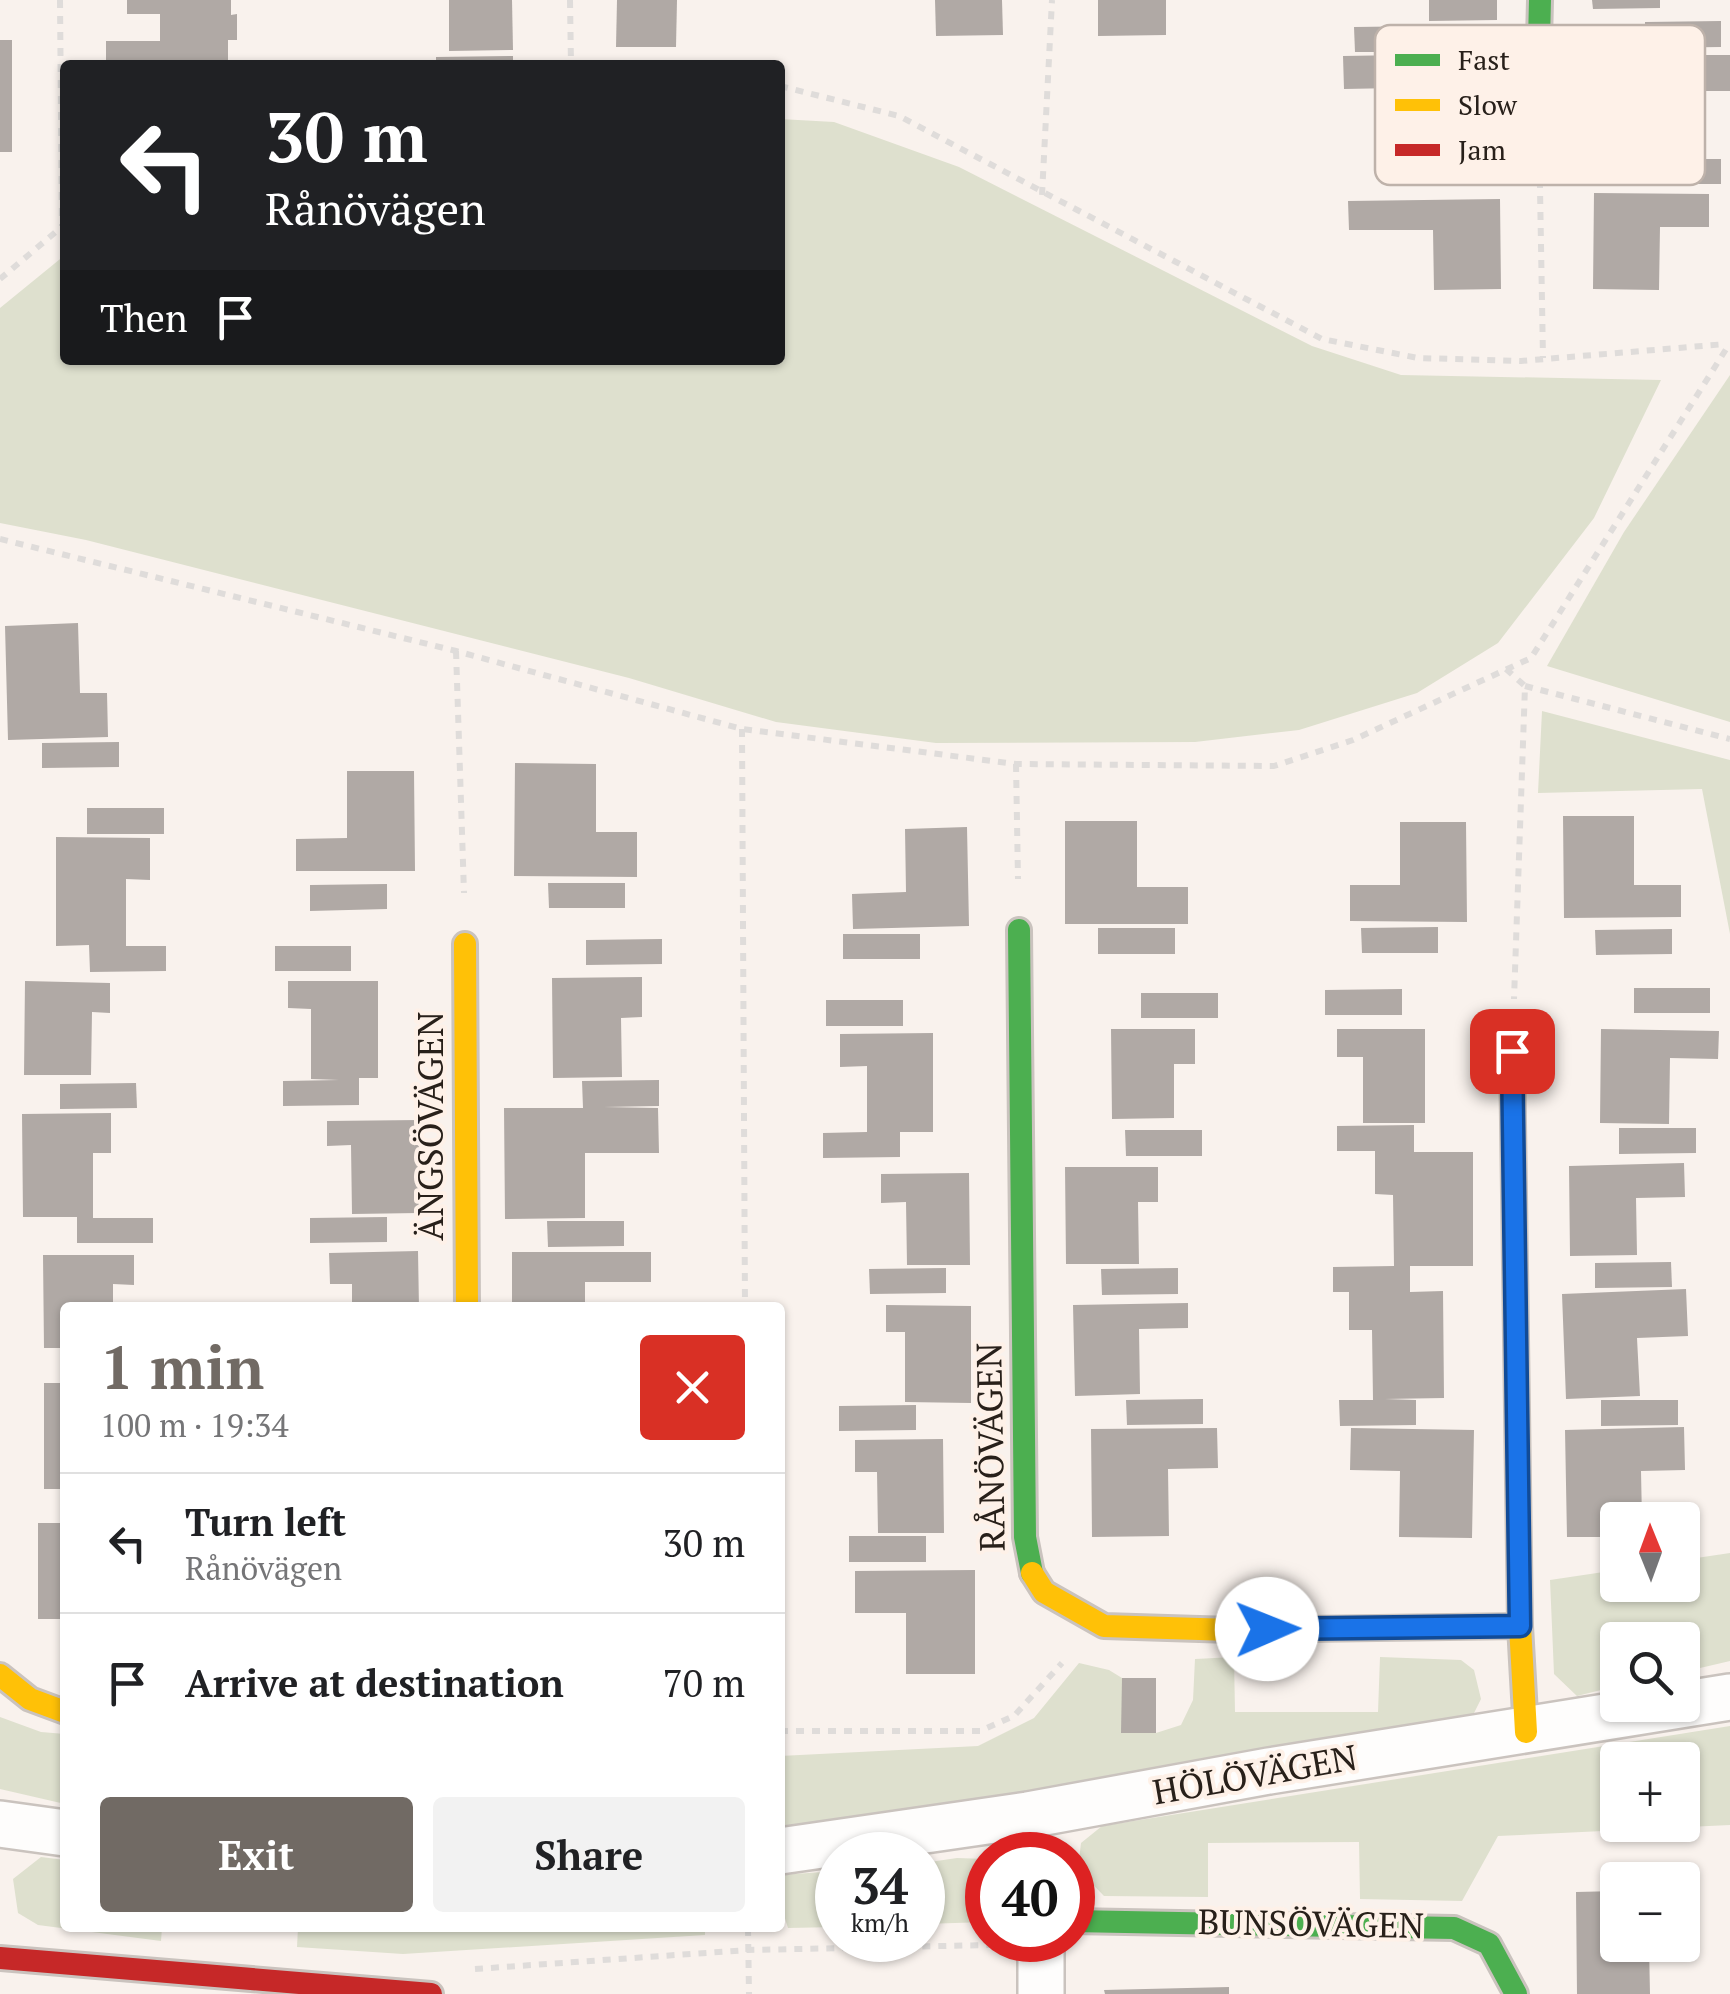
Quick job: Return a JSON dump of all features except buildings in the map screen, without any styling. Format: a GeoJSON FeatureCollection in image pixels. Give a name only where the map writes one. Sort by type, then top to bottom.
{"type":"FeatureCollection","features":[{"type":"Feature","properties":{"kind":"street"},"geometry":{"type":"LineString","coordinates":[[1539,25],[1540,0]]}},
{"type":"Feature","properties":{"kind":"street","name":"RÅNÖVÄGEN"},"geometry":{"type":"LineString","coordinates":[[1019,930],[1024,1536],[1029,1568],[1044,1592],[1087,1620],[1104,1626],[1231,1630],[1520,1626]]}},
{"type":"Feature","properties":{"kind":"street","name":"ÄNGSÖVÄGEN"},"geometry":{"type":"LineString","coordinates":[[465,944],[467,1302]]}},
{"type":"Feature","properties":{"kind":"street"},"geometry":{"type":"LineString","coordinates":[[1512,1051],[1520,1626],[1526,1732]]}},
{"type":"Feature","properties":{"kind":"street"},"geometry":{"type":"LineString","coordinates":[[0,1675],[18,1693],[42,1707],[60,1711]]}},
{"type":"Feature","properties":{"kind":"street","name":"HÖLÖVÄGEN"},"geometry":{"type":"LineString","coordinates":[[1041,1832],[1268,1771],[1730,1698]]}},
{"type":"Feature","properties":{"kind":"street"},"geometry":{"type":"LineString","coordinates":[[0,1824],[60,1833]]}},
{"type":"Feature","properties":{"kind":"street","name":"HÖLÖVÄGEN"},"geometry":{"type":"LineString","coordinates":[[785,1852],[965,1839]]}},
{"type":"Feature","properties":{"kind":"street","name":"BUNSÖVÄGEN"},"geometry":{"type":"LineString","coordinates":[[1095,1934],[1454,1928],[1489,1944],[1516,1994]]}},
{"type":"Feature","properties":{"kind":"street"},"geometry":{"type":"LineString","coordinates":[[0,1958],[431,1994]]}},
{"type":"Feature","properties":{"kind":"street"},"geometry":{"type":"LineString","coordinates":[[1041,1994],[1047,1962]]}},
{"type":"Feature","properties":{"kind":"path"},"geometry":{"type":"LineString","coordinates":[[60,0],[61,60]]}},
{"type":"Feature","properties":{"kind":"path"},"geometry":{"type":"LineString","coordinates":[[570,0],[571,60]]}},
{"type":"Feature","properties":{"kind":"path"},"geometry":{"type":"LineString","coordinates":[[1042,195],[1052,0]]}},
{"type":"Feature","properties":{"kind":"path"},"geometry":{"type":"LineString","coordinates":[[785,87],[900,116],[1042,195],[1092,216],[1322,339],[1418,358],[1542,358],[1728,344]]}},
{"type":"Feature","properties":{"kind":"path"},"geometry":{"type":"LineString","coordinates":[[1540,185],[1542,358]]}},
{"type":"Feature","properties":{"kind":"path"},"geometry":{"type":"LineString","coordinates":[[0,279],[60,229]]}},
{"type":"Feature","properties":{"kind":"path"},"geometry":{"type":"LineString","coordinates":[[0,538],[456,650],[742,728],[1016,764],[1274,766],[1354,740],[1530,658],[1728,344]]}},
{"type":"Feature","properties":{"kind":"path"},"geometry":{"type":"LineString","coordinates":[[456,650],[465,944]]}},
{"type":"Feature","properties":{"kind":"path"},"geometry":{"type":"LineString","coordinates":[[1506,670],[1525,686],[1730,738]]}},
{"type":"Feature","properties":{"kind":"path"},"geometry":{"type":"LineString","coordinates":[[1512,1051],[1525,686]]}},
{"type":"Feature","properties":{"kind":"path"},"geometry":{"type":"LineString","coordinates":[[742,728],[745,1302]]}},
{"type":"Feature","properties":{"kind":"path"},"geometry":{"type":"LineString","coordinates":[[1016,764],[1019,930]]}},
{"type":"Feature","properties":{"kind":"path"},"geometry":{"type":"LineString","coordinates":[[785,1731],[980,1731],[1014,1716],[1055,1674],[1087,1620]]}},
{"type":"Feature","properties":{"kind":"path"},"geometry":{"type":"LineString","coordinates":[[748,1932],[749,1994]]}},
{"type":"Feature","properties":{"kind":"path"},"geometry":{"type":"LineString","coordinates":[[431,1994],[465,1970],[965,1939]]}},
{"type":"Feature","properties":{"kind":"green space"},"geometry":{"type":"Polygon","coordinates":[[[785,119],[834,122],[959,167],[1312,346],[1401,375],[1661,380],[1594,518],[1498,643],[1417,693],[1299,730],[1195,742],[936,743],[776,722],[629,678],[86,540],[0,523],[0,308],[60,259],[60,365],[785,365],[785,119]]]}},
{"type":"Feature","properties":{"kind":"green space"},"geometry":{"type":"Polygon","coordinates":[[[1730,375],[1730,722],[1547,666],[1624,532],[1730,375]]]}},
{"type":"Feature","properties":{"kind":"green space"},"geometry":{"type":"Polygon","coordinates":[[[1542,711],[1730,760],[1730,934],[1702,789],[1538,793],[1542,711]]]}},
{"type":"Feature","properties":{"kind":"green space"},"geometry":{"type":"Polygon","coordinates":[[[1730,1553],[1730,1661],[1700,1668],[1700,1622],[1600,1622],[1600,1690],[1577,1696],[1554,1674],[1550,1580],[1600,1573],[1600,1602],[1700,1602],[1700,1557],[1730,1553]]]}},
{"type":"Feature","properties":{"kind":"green space"},"geometry":{"type":"Polygon","coordinates":[[[1234,1657],[1235,1712],[1378,1712],[1380,1657],[1461,1660],[1474,1670],[1481,1699],[1474,1713],[1450,1723],[813,1827],[785,1828],[785,1756],[978,1746],[1034,1718],[1079,1663],[1109,1670],[1122,1678],[1122,1733],[1156,1733],[1181,1725],[1193,1700],[1195,1659],[1234,1657]]]}},
{"type":"Feature","properties":{"kind":"green space"},"geometry":{"type":"Polygon","coordinates":[[[0,1717],[41,1732],[60,1734],[60,1803],[0,1789],[0,1717]]]}},
{"type":"Feature","properties":{"kind":"green space"},"geometry":{"type":"Polygon","coordinates":[[[1730,1726],[1730,1825],[1700,1826],[1700,1742],[1630,1742],[1730,1726]]]}},
{"type":"Feature","properties":{"kind":"green space"},"geometry":{"type":"Polygon","coordinates":[[[1600,1747],[1600,1831],[1498,1836],[1462,1901],[1360,1899],[1359,1842],[1208,1843],[1208,1897],[1104,1896],[1095,1887],[1095,1832],[1102,1826],[1600,1747]]]}},
{"type":"Feature","properties":{"kind":"green space"},"geometry":{"type":"Polygon","coordinates":[[[41,1857],[60,1859],[60,1928],[38,1925],[18,1913],[13,1879],[41,1857]]]}},
{"type":"Feature","properties":{"kind":"green space"},"geometry":{"type":"Polygon","coordinates":[[[965,1858],[965,1923],[945,1923],[945,1860],[965,1858]]]}},
{"type":"Feature","properties":{"kind":"green space"},"geometry":{"type":"Polygon","coordinates":[[[815,1873],[815,1927],[788,1928],[785,1875],[815,1873]]]}},
{"type":"Feature","properties":{"kind":"green space"},"geometry":{"type":"Polygon","coordinates":[[[92,1932],[162,1932],[161,1941],[92,1932]]]}},
{"type":"Feature","properties":{"kind":"green space"},"geometry":{"type":"Polygon","coordinates":[[[298,1932],[705,1932],[403,1954],[297,1947],[298,1932]]]}},
{"type":"Feature","properties":{"kind":"traffic: fast"},"geometry":{"type":"LineString","coordinates":[[1539,25],[1540,0]]}},
{"type":"Feature","properties":{"kind":"traffic: fast"},"geometry":{"type":"LineString","coordinates":[[1019,930],[1025,1537],[1032,1573]]}},
{"type":"Feature","properties":{"kind":"traffic: fast"},"geometry":{"type":"LineString","coordinates":[[1095,1921],[1454,1928],[1489,1944],[1516,1994]]}},
{"type":"Feature","properties":{"kind":"traffic: slow"},"geometry":{"type":"LineString","coordinates":[[465,944],[467,1302]]}},
{"type":"Feature","properties":{"kind":"traffic: slow"},"geometry":{"type":"LineString","coordinates":[[1512,1051],[1520,1626]]}},
{"type":"Feature","properties":{"kind":"traffic: slow"},"geometry":{"type":"LineString","coordinates":[[1032,1573],[1044,1592],[1104,1626],[1231,1630],[1520,1626],[1526,1732]]}},
{"type":"Feature","properties":{"kind":"traffic: slow"},"geometry":{"type":"LineString","coordinates":[[0,1675],[30,1699],[60,1710]]}},
{"type":"Feature","properties":{"kind":"traffic: jam"},"geometry":{"type":"LineString","coordinates":[[0,1958],[431,1994]]}},
{"type":"Feature","properties":{"kind":"route"},"geometry":{"type":"LineString","coordinates":[[1267,1629],[1520,1626],[1512,1051]]}}]}
